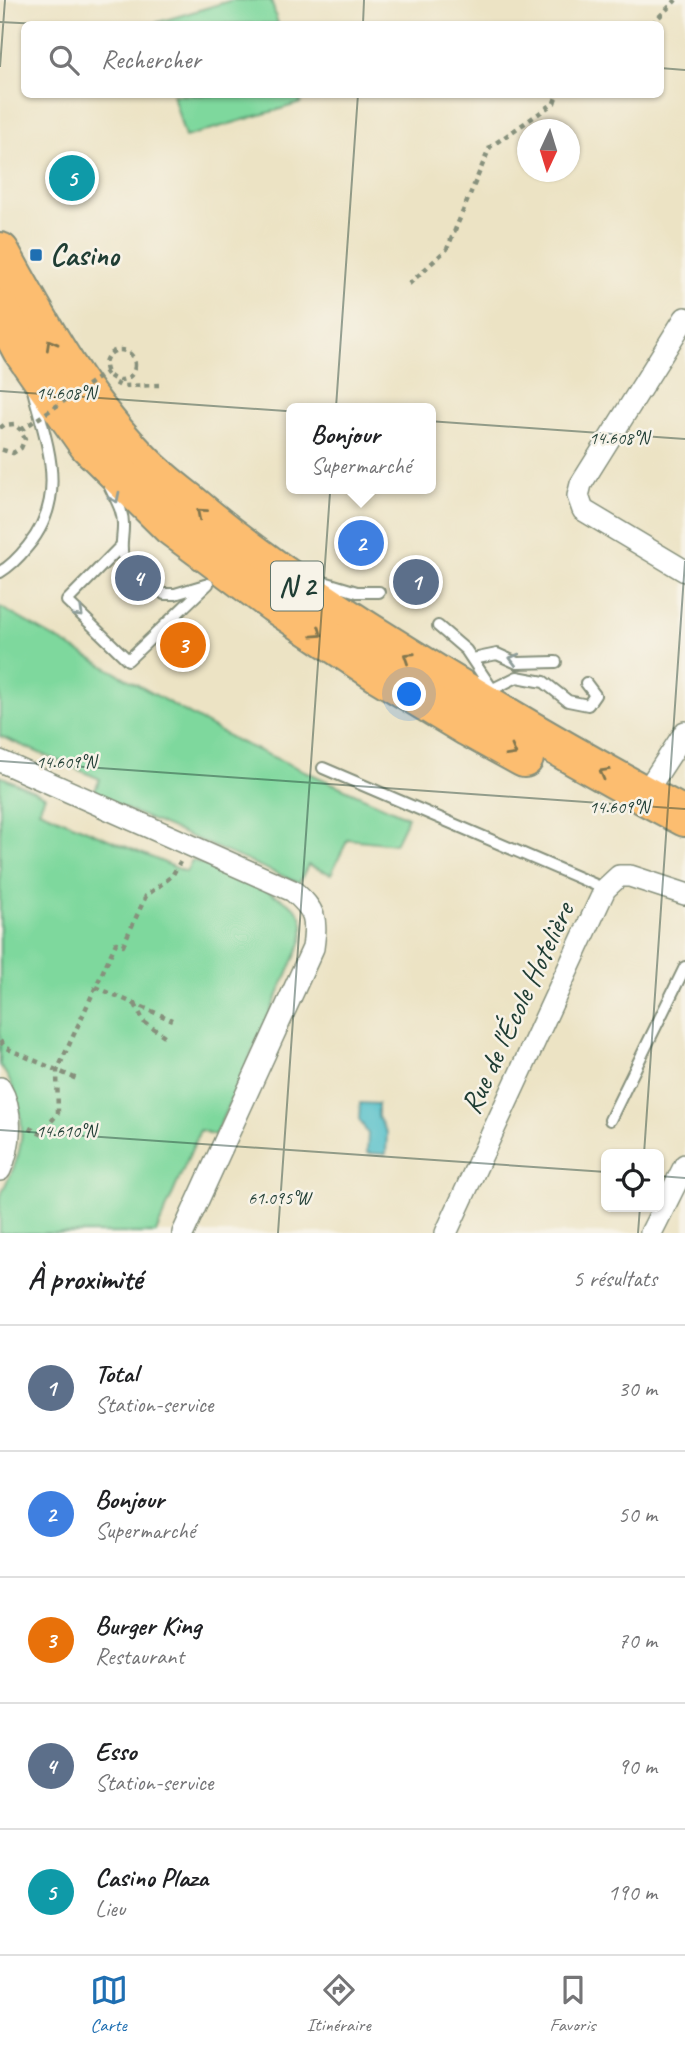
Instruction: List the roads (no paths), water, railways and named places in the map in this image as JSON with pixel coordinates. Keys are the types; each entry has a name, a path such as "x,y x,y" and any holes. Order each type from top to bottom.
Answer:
{"highway":[{"name":"N 2","path":"0,252 58,356 91,402 146,466 242,547 301,589 501,704 644,795 685,817"},
{"name":"N 2","path":"0,309 22,350 88,444 171,526 257,597 468,727 685,845"}],"street":[{"path":"685,318 581,484 578,496 583,510 685,571"},
{"path":"644,795 685,732"},
{"path":"0,761 293,891 310,906 316,923 313,948 303,974 183,1233"},
{"name":"Rue de l'École Hotelière","path":"446,1233 604,889 619,876 630,876 685,894"},
{"path":"0,1088 4,1095 9,1143 0,1170"},
{"path":"651,1233 685,1165"}],"lane":[{"path":"0,572 20,557 36,537 47,515 52,488 52,464 22,350"},
{"path":"88,444 122,513 122,552 67,601 128,660 213,584 175,594 164,594"},
{"path":"242,547 300,572"},
{"path":"312,577 335,587 357,592 379,592"},
{"path":"438,626 466,649 501,704 517,677 544,682 568,701 588,705 595,695 586,683"},
{"path":"473,659 497,654 517,663 556,662"},
{"path":"323,768 604,889"},
{"path":"610,1119 685,967"}],"water":[{"path":"360,1103 378,1104 378,1117 387,1133 386,1154 367,1153 368,1134 359,1119"}],"place":[{"name":"Casino Plaza","path":"72,178"},
{"name":"Casino","path":"36,255"},
{"name":"Bonjour","path":"361,543"},
{"name":"Esso","path":"138,578"},
{"name":"Total","path":"416,582"},
{"name":"Burger King","path":"183,645"}]}
